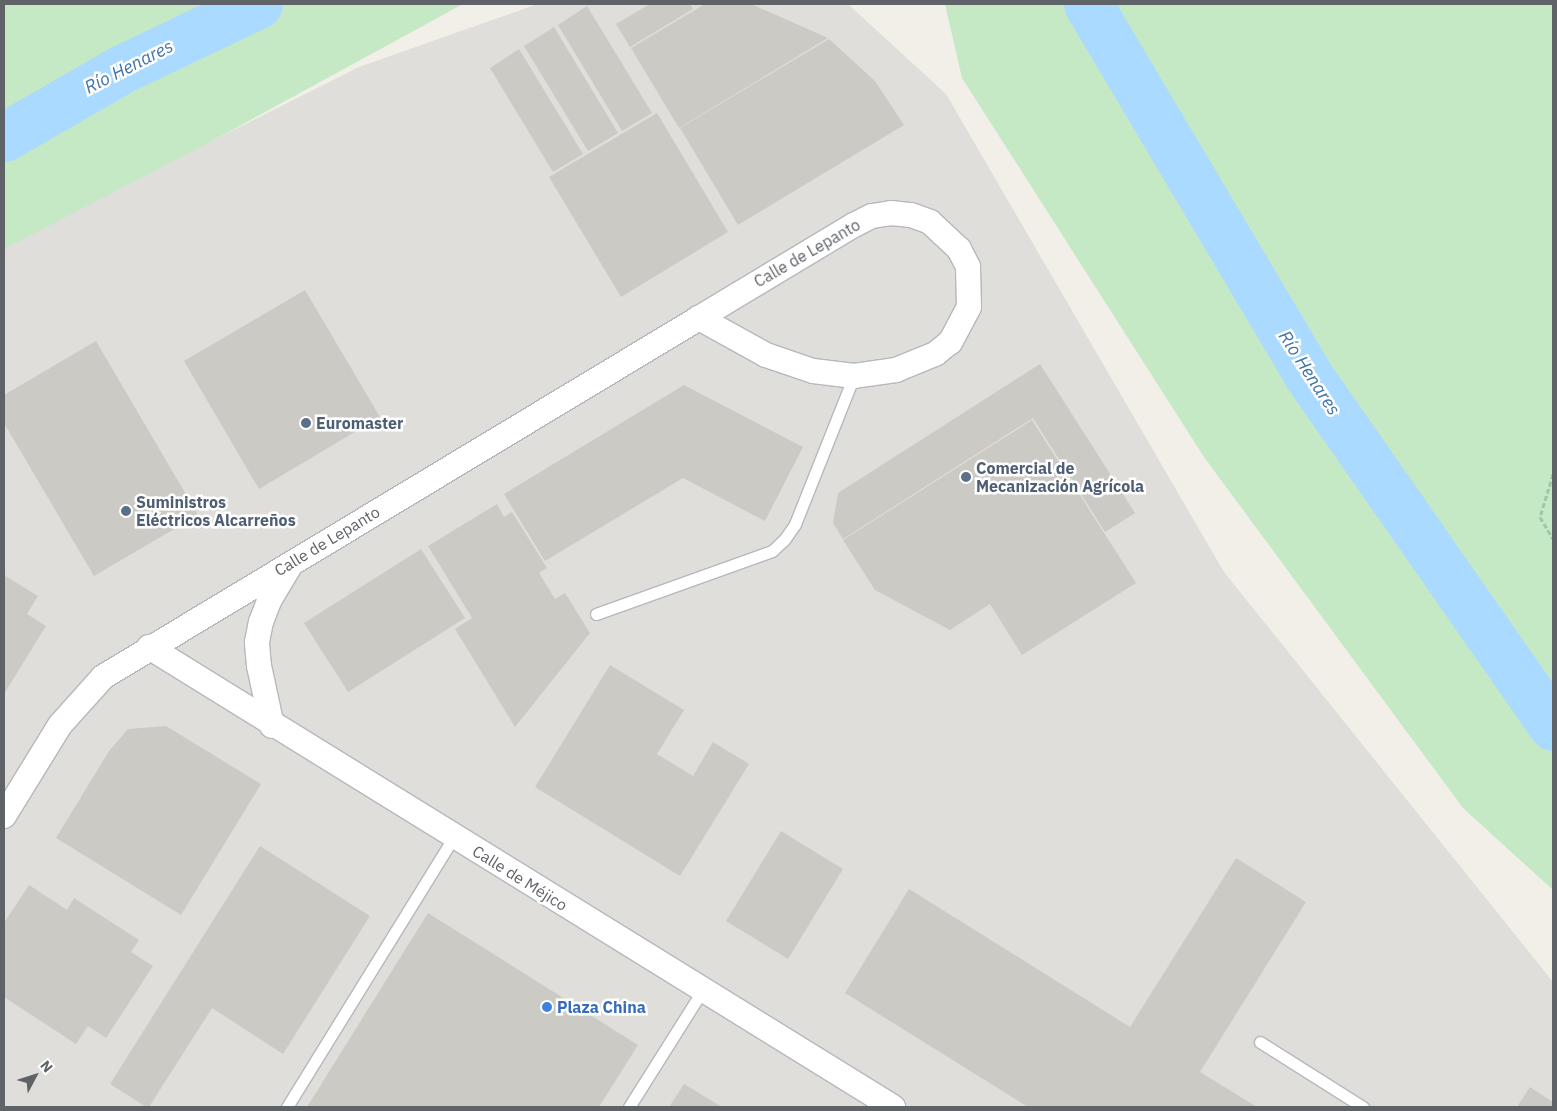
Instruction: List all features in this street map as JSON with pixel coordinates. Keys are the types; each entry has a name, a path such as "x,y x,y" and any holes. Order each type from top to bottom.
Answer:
{"street":[{"name":"Calle de Lepanto","path":"4,816 60,725 103,677 148,647 699,318 872,216 911,215 930,222 959,249 968,267 969,307 962,325 950,342 935,354 896,370 854,376 812,371 766,354 699,318"},
{"path":"272,726 259,666 257,642 261,622 270,599 294,560"},
{"name":"Calle de Méjico","path":"148,647 272,726 893,1107"}],"lane":[{"path":"596,614 772,551 795,524 854,376"},
{"path":"287,1107 454,837"},
{"path":"629,1107 702,991"},
{"path":"1260,1042 1363,1107"}],"path":[{"path":"1553,474 1540,517 1553,539"}],"shaded area":[{"path":"538,4 848,4 946,94 1224,572 1553,982 1553,1107 4,1107 4,245 359,67"}],"green space":[{"path":"4,4 463,4 212,141 4,249"},
{"path":"945,4 1553,4 1553,890 1463,808 1204,457 962,78"}],"building":[{"path":"650,4 690,4 693,9 630,47 616,24"},
{"path":"705,4 751,4 828,38 679,128 631,48"},
{"path":"587,6 652,113 622,131 558,25"},
{"path":"554,27 618,133 588,151 524,46"},
{"path":"829,39 875,81 904,125 738,225 680,128"},
{"path":"519,49 583,154 553,172 490,68"},
{"path":"657,113 728,232 621,297 549,177"},
{"path":"305,290 380,417 259,489 184,361"},
{"path":"96,341 198,515 94,576 4,423 4,395"},
{"path":"1040,364 1135,513 1105,532 1033,418 843,539 833,523 838,493"},
{"path":"684,385 803,447 765,521 683,478 545,561 504,494"},
{"path":"1032,420 1136,583 1022,655 990,604 950,630 875,590 843,540"},
{"path":"497,504 504,517 512,512 547,568 539,573 555,599 565,593 590,633 515,727 455,629 472,618 428,546"},
{"path":"421,549 465,618 348,692 304,623"},
{"path":"4,575 38,596 27,614 46,626 4,694"},
{"path":"610,665 684,710 657,754 693,776 713,742 749,764 680,876 535,787"},
{"path":"166,726 261,784 181,915 56,838 109,751 128,729"},
{"path":"781,831 843,869 788,959 726,921"},
{"path":"260,846 370,916 283,1054 212,1008 149,1107 146,1107 110,1084"},
{"path":"1236,858 1306,902 1200,1072 1257,1107 1028,1107 845,993 909,889 1130,1027"},
{"path":"29,885 67,910 74,898 139,940 131,952 153,966 106,1038 88,1026 76,1044 4,997 4,923"},
{"path":"428,913 638,1045 599,1107 307,1107"},
{"path":"684,1084 722,1107 669,1107"},
{"path":"1530,1087 1553,1102 1553,1107 1517,1107"}],"waterway":[{"name":"Río Henares","path":"4,137 120,70 258,4"},
{"name":"Río Henares","path":"1088,4 1308,375 1553,726"}],"place":[{"name":"Euromaster","path":"306,423"},
{"name":"Comercial de Mecanización Agrícola","path":"966,477"},
{"name":"Suministros Eléctricos Alcarreños","path":"126,511"},
{"name":"Plaza China","path":"547,1007"}]}
